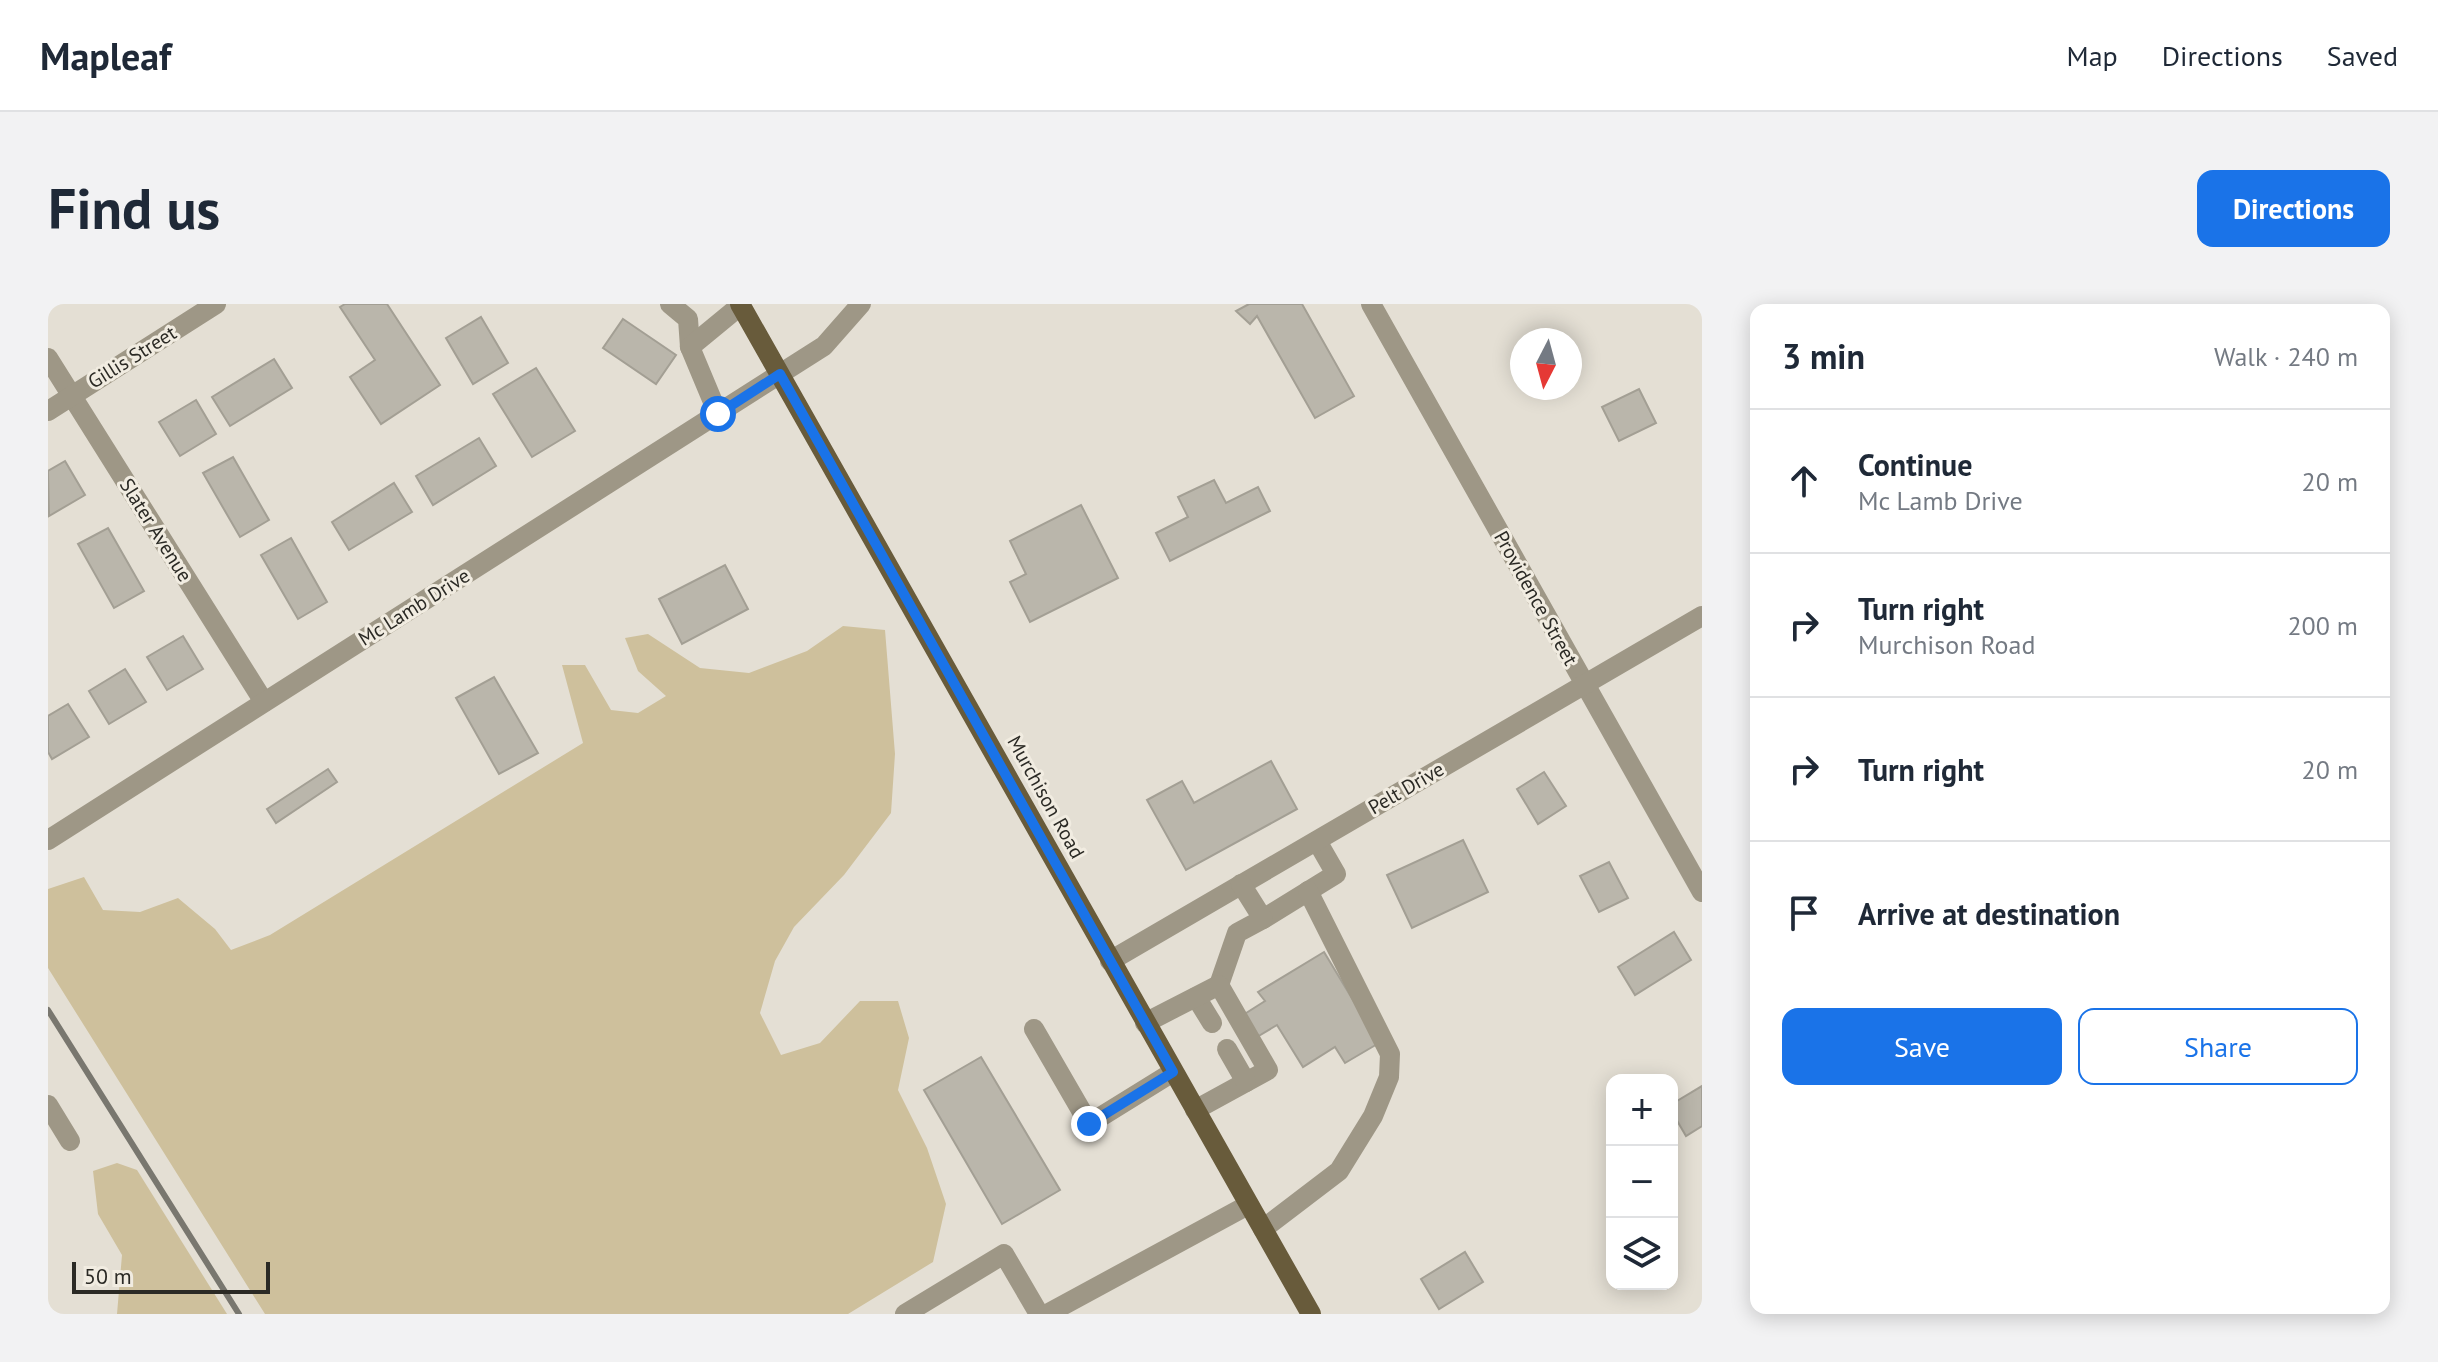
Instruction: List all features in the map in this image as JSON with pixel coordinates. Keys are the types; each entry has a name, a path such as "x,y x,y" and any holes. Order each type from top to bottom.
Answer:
{"main road":[{"name":"Murchison Road","path":"740,305 1311,1314"}],"street":[{"name":"Gillis Street","path":"48,411 216,304"},
{"path":"670,304 688,319 690,347 718,414"},
{"name":"Mc Lamb Drive","path":"48,840 824,346 861,304"},
{"name":"Providence Street","path":"1371,304 1702,892"},
{"path":"690,347 740,305"},
{"name":"Slater Avenue","path":"48,358 264,702"},
{"name":"Pelt Drive","path":"1110,961 1702,616"},
{"path":"1145,1023 1219,985 1237,933 1336,874 1317,841"},
{"path":"1241,884 1263,919"},
{"path":"1263,1229 1339,1171 1373,1116 1389,1077 1390,1054 1308,891"},
{"path":"1195,1110 1268,1070 1219,985"},
{"path":"1196,997 1212,1023"},
{"path":"1034,1029 1089,1124 1173,1072"},
{"path":"1227,1049 1246,1082"},
{"path":"48,1105 70,1141"},
{"path":"1047,1314 1248,1205"},
{"path":"905,1314 1004,1254 1039,1314"}],"shaded area":[{"path":"843,626 885,630 895,754 891,813 844,875 794,927 775,961 760,1013 781,1055 820,1043 860,1001 898,1001 909,1038 898,1090 927,1148 946,1204 933,1262 848,1314 265,1314 48,968 48,889 84,877 103,910 140,912 178,898 215,929 231,950 270,935 583,743 562,665 585,665 611,710 638,713 666,696 638,671 625,638 648,634 700,668 749,673 807,651"},
{"path":"117,1163 137,1170 227,1314 117,1314 122,1255 98,1214 93,1171"}],"building":[{"path":"345,304 387,304 440,385 381,424 350,377 375,360 340,307"},
{"path":"1249,304 1302,304 1354,396 1315,418 1257,316 1250,324 1236,311"},
{"path":"481,317 508,363 473,384 446,338"},
{"path":"623,319 676,355 656,384 603,348"},
{"path":"274,359 292,388 230,426 212,397"},
{"path":"536,368 575,431 532,457 493,394"},
{"path":"1639,389 1656,423 1619,441 1602,407"},
{"path":"196,400 216,434 180,456 159,422"},
{"path":"479,438 496,466 433,505 416,476"},
{"path":"233,457 269,520 240,537 203,473"},
{"path":"65,461 85,495 49,516 48,471"},
{"path":"1214,480 1226,503 1258,487 1270,511 1170,561 1156,533 1188,517 1178,497"},
{"path":"394,483 412,512 349,550 332,522"},
{"path":"1081,505 1118,578 1030,622 1010,582 1026,574 1010,541"},
{"path":"108,528 144,591 114,608 78,544"},
{"path":"291,538 327,602 298,619 261,555"},
{"path":"725,565 748,609 682,644 659,599"},
{"path":"183,636 203,669 167,690 147,657"},
{"path":"125,669 146,702 109,724 89,691"},
{"path":"494,677 538,753 499,774 456,698"},
{"path":"68,704 89,737 52,759 48,752 48,716"},
{"path":"1271,761 1297,809 1186,870 1147,800 1182,781 1194,803"},
{"path":"328,769 337,782 276,823 267,809"},
{"path":"1544,772 1566,806 1538,824 1517,789"},
{"path":"1463,840 1488,892 1412,928 1387,875"},
{"path":"1609,862 1628,898 1599,912 1580,876"},
{"path":"1674,932 1691,960 1635,995 1618,967"},
{"path":"1324,952 1379,1043 1345,1063 1335,1047 1303,1067 1277,1025 1257,1037 1243,1015 1265,1001 1258,992"},
{"path":"981,1057 1060,1190 1002,1224 924,1090"},
{"path":"1702,1086 1702,1126 1686,1136 1678,1122 1678,1100"},
{"path":"1465,1252 1483,1282 1439,1309 1421,1279"}],"railway":[{"path":"48,1010 239,1314"}],"route":[{"path":"718,414 780,374 1173,1072 1089,1124"}]}
